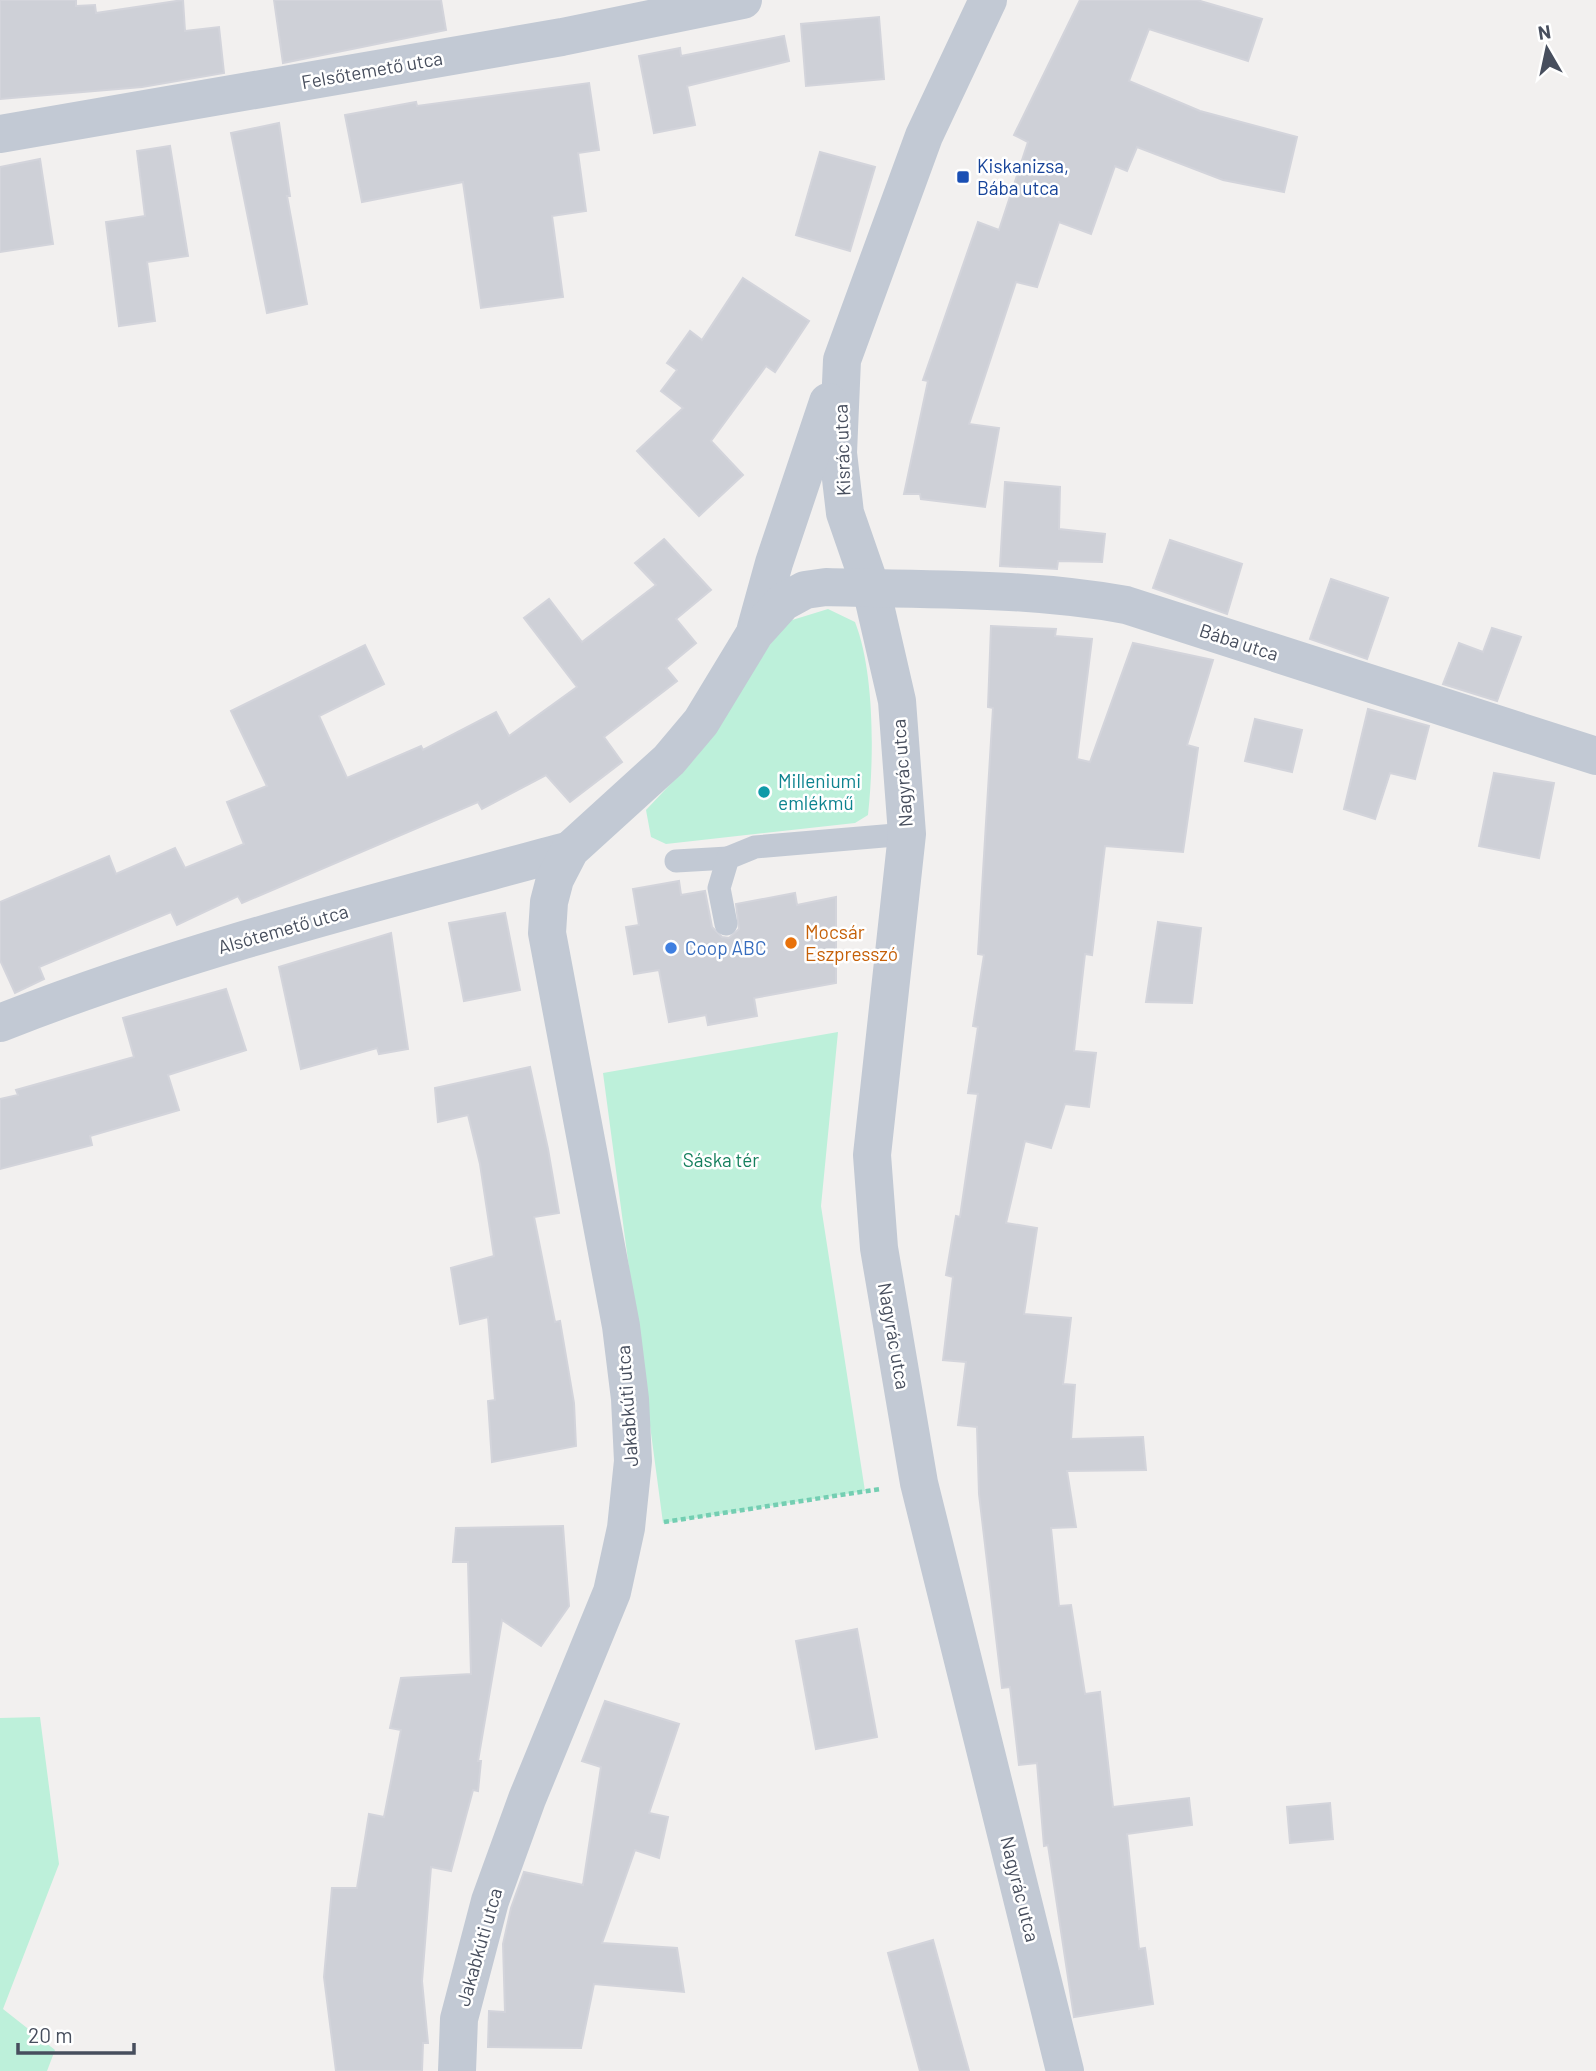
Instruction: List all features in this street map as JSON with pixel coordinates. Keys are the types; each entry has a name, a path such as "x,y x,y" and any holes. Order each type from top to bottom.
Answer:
{"street":[{"name":"Felsőtemető utca","path":"0,134 562,37 743,0"},
{"name":"Kisrác utca","path":"871,588 845,513 839,484 842,360 924,136 988,0"},
{"path":"755,634 774,562 842,360"},
{"path":"570,850 669,760 701,722 755,634 783,602 805,590 826,587 871,588"},
{"name":"Bába utca","path":"871,588 1025,592 1126,605 1596,756"},
{"name":"Nagyrác utca","path":"871,588 898,712 907,834 872,1154 878,1248 919,1483 1065,2071"},
{"name":"Alsótemető utca","path":"0,1023 84,991 223,945 570,850"},
{"name":"Jakabkúti utca","path":"457,2071 459,2020 468,1974 490,1901 527,1799 612,1592 626,1528 632,1461 630,1399 621,1326 547,933 549,902 555,878 570,850"}],"lane":[{"path":"676,861 728,858 755,848 907,834"},
{"path":"726,924 719,888 728,858"}],"path":[{"path":"626,1528 919,1483"}],"green space":[{"path":"828,609 855,622 862,643 869,691 872,743 868,815 855,823 666,844 651,837 646,810 697,756 768,647 789,621"},
{"name":"Sáska tér","path":"838,1032 821,1206 865,1491 663,1523 603,1073"},
{"path":"40,1717 59,1864 3,2009 55,2050 47,2071 0,2071 0,1718"}],"building":[{"path":"0,0 76,0 76,6 95,5 96,13 183,0 185,31 219,27 224,73 142,87 0,99"},
{"path":"274,0 441,0 446,30 283,63"},
{"path":"1080,0 1197,0 1262,19 1248,61 1149,29 1129,81 1200,111 1297,137 1284,192 1223,180 1137,147 1127,171 1115,166 1091,234 1059,222 1037,287 1016,282 969,424 999,428 985,507 921,499 920,494 904,494 928,381 923,380 978,222 999,230 1028,142 1014,135"},
{"path":"879,17 884,79 806,86 801,24"},
{"path":"784,36 789,61 687,86 695,125 654,133 639,56 680,48 681,56"},
{"path":"589,83 599,150 578,153 586,211 552,216 563,297 481,308 463,182 362,202 345,115 416,102 417,106"},
{"path":"279,123 290,196 287,196 307,304 267,313 231,133"},
{"path":"170,146 188,256 147,262 155,321 119,326 106,222 145,216 137,151"},
{"path":"820,152 875,167 850,251 796,235"},
{"path":"40,159 53,244 0,252 0,167"},
{"path":"743,278 809,321 775,372 766,366 711,441 743,475 699,516 637,451 683,408 661,391 677,370 667,363 690,331 702,340"},
{"path":"1005,482 1060,487 1059,529 1105,534 1102,562 1058,561 1057,569 1000,566"},
{"path":"664,539 711,590 676,619 696,643 666,668 677,681 604,737 622,762 570,802 546,775 482,809 478,802 242,903 238,896 177,925 171,912 39,967 44,979 15,993 0,960 0,902 109,856 116,874 175,848 185,868 244,844 227,802 267,786 231,711 365,645 384,684 319,716 347,778 421,746 423,750 496,712 509,736 577,687 524,618 549,599 582,642 656,585 635,563"},
{"path":"1170,540 1242,564 1227,614 1153,588"},
{"path":"1331,579 1388,598 1367,659 1310,639"},
{"path":"991,626 1056,629 1055,636 1092,639 1077,759 1090,762 1133,643 1213,660 1187,745 1198,748 1183,852 1105,846 1092,955 1085,954 1074,1051 1096,1053 1089,1107 1065,1104 1051,1148 1025,1141 1006,1223 1037,1228 1024,1314 1071,1318 1063,1384 1075,1385 1071,1439 1143,1437 1146,1470 1067,1471 1076,1527 1051,1528 1059,1606 1071,1605 1085,1694 1100,1692 1113,1807 1189,1798 1192,1825 1127,1834 1139,1949 1145,1948 1153,2004 1074,2017 1048,1845 1044,1846 1037,1763 1019,1765 1010,1687 1002,1688 979,1494 977,1427 958,1425 966,1362 943,1360 953,1277 946,1275 956,1216 960,1217 978,1094 968,1093 978,1027 973,1026 984,955 978,954 993,708 988,707"},
{"path":"1492,628 1521,637 1497,701 1443,684 1459,643 1483,652"},
{"path":"1368,709 1429,726 1415,779 1390,773 1375,819 1344,809"},
{"path":"1255,719 1302,730 1292,772 1245,761"},
{"path":"1494,773 1554,783 1539,858 1479,846"},
{"path":"679,881 681,895 705,891 712,927 722,937 729,938 739,929 736,904 795,893 797,905 836,897 836,983 754,998 757,1016 708,1025 706,1015 669,1022 659,970 634,974 626,927 639,925 633,889"},
{"path":"505,913 520,990 464,1001 449,923"},
{"path":"1158,922 1201,928 1192,1003 1146,1002"},
{"path":"391,933 408,1049 379,1054 377,1048 301,1069 279,967"},
{"path":"226,989 246,1050 168,1075 179,1110 90,1136 92,1145 0,1169 0,1099 18,1095 16,1090 134,1057 123,1018"},
{"path":"530,1067 559,1213 534,1217 555,1322 560,1321 574,1403 576,1446 492,1462 488,1401 495,1400 488,1317 460,1324 451,1268 494,1256 480,1164 468,1115 438,1122 435,1088"},
{"path":"563,1526 569,1606 541,1646 502,1620 478,1761 481,1761 478,1791 473,1790 451,1871 431,1867 422,1981 428,2043 423,2043 422,2071 336,2071 324,1977 332,1888 357,1888 369,1814 384,1817 401,1730 390,1728 401,1678 471,1674 468,1562 453,1562 456,1528"},
{"path":"857,1629 877,1737 816,1749 796,1641"},
{"path":"605,1701 679,1724 649,1813 668,1817 659,1858 635,1850 602,1943 677,1948 684,1992 594,1984 581,2048 488,2047 489,2011 505,2012 503,1944 511,1908 524,1872 583,1885 601,1767 582,1761"},
{"path":"1330,1803 1333,1839 1290,1843 1287,1807"},
{"path":"933,1940 969,2071 920,2071 888,1953"}],"place":[{"name":"Kiskanizsa, Bába utca","path":"963,177"},
{"name":"Milleniumi emlékmű","path":"764,792"},
{"name":"Mocsár Eszpresszó","path":"791,943"},
{"name":"Coop ABC","path":"671,948"}]}
